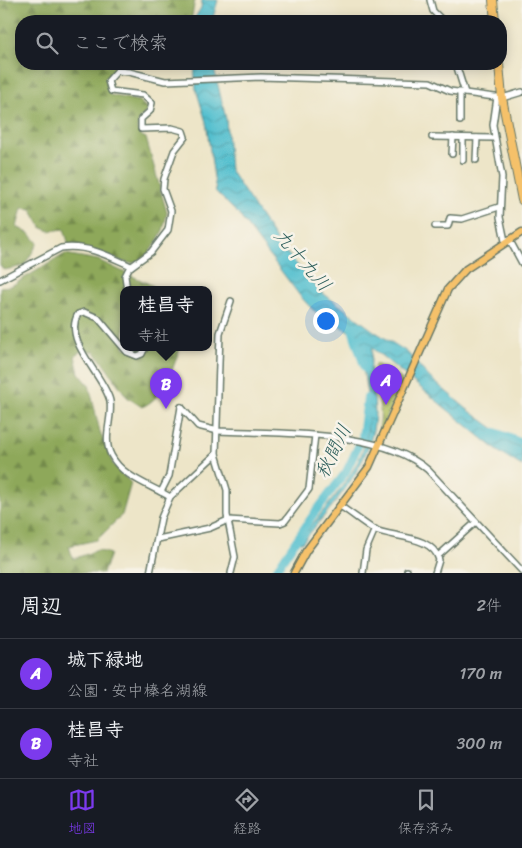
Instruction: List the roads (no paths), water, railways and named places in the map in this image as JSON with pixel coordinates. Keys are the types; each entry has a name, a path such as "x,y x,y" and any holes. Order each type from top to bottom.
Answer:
{"highway":[{"path":"493,0 494,15"},
{"path":"499,70 499,97 522,200"}],"main road":[{"path":"294,573 306,552 364,476 376,445 407,382 444,296 452,283 466,270 507,240 522,232"}],"street":[{"path":"430,0 433,11 437,15"},
{"path":"457,70 462,93 460,121"},
{"path":"126,286 125,276 131,266 151,252 168,230 171,211 163,189 164,179 174,151 185,137 183,132 177,129 141,129 141,119 153,107 150,100 137,94 111,91 108,81 117,71 165,81 260,78 426,82 462,93 499,97 522,92"},
{"path":"499,97 494,138 502,177 499,207 501,232 522,263"},
{"path":"432,137 494,138"},
{"path":"452,154 453,137"},
{"path":"463,138 463,160"},
{"path":"476,160 477,138"},
{"path":"435,226 448,226 450,218 462,219 499,207"},
{"path":"0,280 61,248 69,246 98,251 131,266"},
{"path":"231,301 220,333 216,454 227,490 228,520 235,557 231,573"},
{"path":"120,344 98,318 84,312 78,314 75,318 76,332 86,362 110,399 111,407 108,427 110,454 120,468 170,498"},
{"path":"126,351 132,355 142,354 144,351"},
{"path":"161,492 168,476 180,407 198,426 218,431 315,435 376,445 401,452 419,463 522,571"},
{"path":"158,539 210,528 228,520 280,523 285,521 309,489 315,435"},
{"path":"150,573 161,518 170,498 216,454"},
{"path":"340,506 375,529 423,543 438,556 439,560 435,573"},
{"path":"438,556 476,522"},
{"path":"363,573 366,550 375,529"}],"water":[{"path":"202,0 218,0 214,15 197,15 201,8"},
{"path":"194,70 214,70 226,119 230,170 279,244 320,291 374,331 407,352 429,377 467,409 522,449 522,466 499,452 372,348 371,371 375,412 373,431 367,449 359,466 338,499 302,543 299,541 343,485 363,450 368,423 368,408 365,378 357,336 313,310 300,296 239,215 216,192 206,122 196,89"}],"waterway":[{"name":"秋間川","path":"352,329 365,369"},
{"name":"秋間川","path":"274,573 313,515 346,472 362,438 367,398"},
{"name":"九十九川","path":"495,432 522,443"}],"place":[{"name":"城下緑地","path":"386,405"},
{"name":"桂昌寺","path":"166,409"}]}
